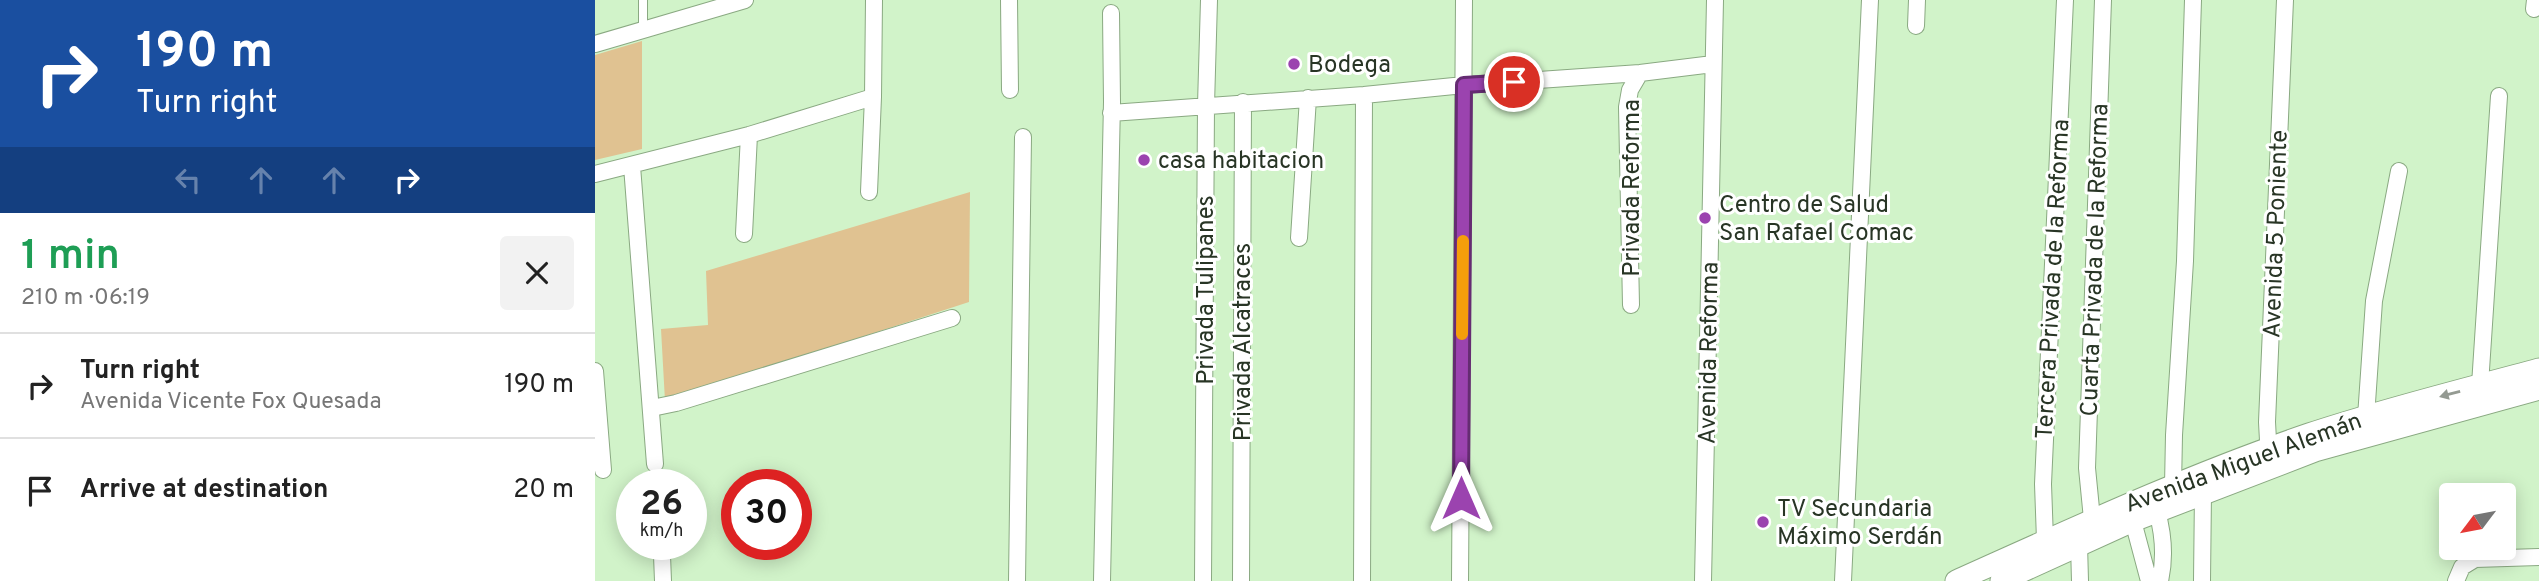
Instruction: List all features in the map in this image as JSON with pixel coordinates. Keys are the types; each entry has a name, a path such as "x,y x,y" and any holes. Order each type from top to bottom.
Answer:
{"main road":[{"name":"Avenida Miguel Alemán","path":"2049,549 2079,544 2203,492 2269,458 2366,417 2539,369"},
{"name":"Avenida Miguel Alemán","path":"1956,581 1998,576 2049,549 2092,519 2173,486 2269,458 2315,451 2539,389"}],"street":[{"path":"595,44 745,0"},
{"path":"869,192 874,0"},
{"path":"1009,0 1010,90"},
{"name":"Privada Tulipanes","path":"1203,581 1209,0"},
{"path":"1460,581 1464,0"},
{"name":"Avenida Reforma","path":"1703,581 1715,0"},
{"path":"1843,581 1870,0"},
{"path":"1916,26 1917,0"},
{"name":"Tercera Privada de la Reforma","path":"2049,549 2043,484 2065,0"},
{"name":"Cuarta Privada de la Reforma","path":"2092,519 2087,468 2102,0"},
{"path":"2173,486 2185,261 2193,0"},
{"name":"Avenida 5 Poniente","path":"2269,458 2285,0"},
{"path":"1102,581 1111,13"},
{"path":"1111,113 1640,73 1713,64"},
{"name":"Privada Reforma","path":"1631,305 1627,107 1630,90 1640,73"},
{"path":"1363,581 1364,95"},
{"path":"2480,385 2499,96"},
{"path":"595,174 749,135 873,97"},
{"path":"1299,238 1308,98"},
{"name":"Privada Alcatraces","path":"1241,581 1243,102"},
{"path":"744,234 749,135"},
{"path":"1017,581 1023,137"},
{"path":"632,166 655,464"},
{"path":"2366,417 2374,301 2399,171"},
{"path":"652,408 676,403 952,318"},
{"path":"595,371 597,424 603,470"},
{"path":"2202,581 2203,492"},
{"path":"2157,511 2161,523 2161,581"},
{"path":"2133,520 2149,581"},
{"path":"2079,544 2080,581"},
{"path":"2456,581 2462,567 2475,559 2539,557"},
{"path":"662,560 663,581"}],"lane":[{"path":"643,0 643,30"}],"shaded area":[{"path":"642,41 642,149 595,160 595,55"},
{"path":"970,192 969,302 665,401 661,329 708,325 706,271"}],"slow traffic":[{"path":"1462,334 1463,241"}],"place":[{"name":"Bodega","path":"1294,64"},
{"name":"casa habitacion","path":"1144,160"},
{"name":"Centro de Salud San Rafael Comac","path":"1705,218"},
{"name":"TV Secundaria Máximo Serdán","path":"1763,522"}],"route":[{"path":"1461,498 1464,85 1514,82"}]}
